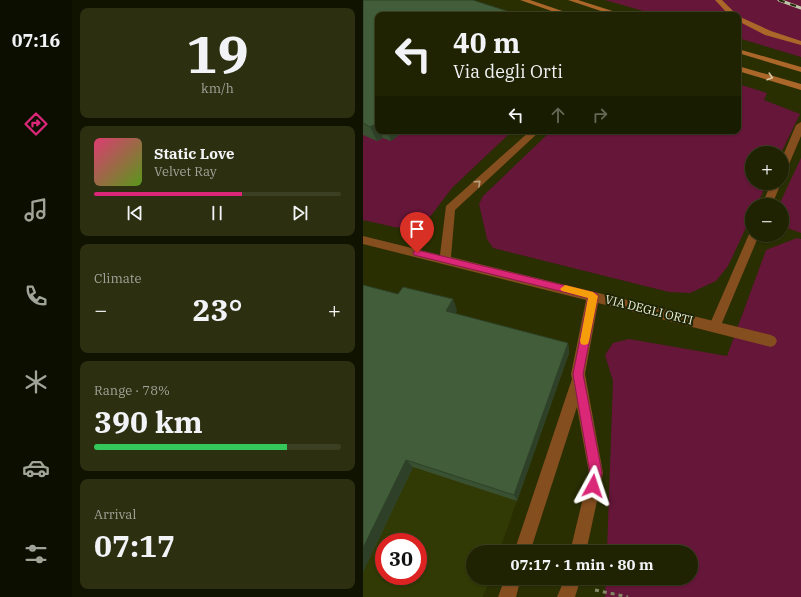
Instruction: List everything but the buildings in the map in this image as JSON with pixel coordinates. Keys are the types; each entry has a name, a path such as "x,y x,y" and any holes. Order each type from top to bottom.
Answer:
{"main road":[{"path":"523,0 561,12"},
{"path":"571,0 611,12"},
{"path":"717,0 730,12"},
{"path":"741,20 768,33 801,44"},
{"path":"741,51 801,70"},
{"path":"741,69 801,87"}],"street":[{"path":"789,153 801,125"},
{"path":"445,260 450,209 532,134"},
{"name":"VIA DEGLI ORTI","path":"363,240 771,341"},
{"path":"715,326 751,242"},
{"path":"581,545 596,473 578,374 593,296"},
{"path":"524,545 579,379"},
{"path":"507,597 511,585"}],"path":[{"path":"570,587 628,597"}],"shaded area":[{"path":"363,0 375,12 375,134 509,134 452,188 420,230 394,227 363,220"},
{"path":"605,0 801,0 801,57 741,39 741,12 647,12"},
{"path":"741,85 767,93 764,100 800,114 784,146 745,146 745,190 764,190 760,198 745,198 745,230 728,266 716,281 690,293 669,292 493,248 487,239 479,204 483,196 548,134 741,134"},
{"path":"801,158 801,233 789,229 789,198 782,198 786,190 789,190 789,184"},
{"path":"797,238 801,239 801,597 605,597 606,585 698,585 698,545 607,545 613,381 605,355 613,343 629,339 727,356 766,250"},
{"path":"363,285 451,322 569,353 501,545 466,545 466,585 487,585 483,597 363,597"}],"railway":[{"path":"779,0 801,8"}],"slow traffic":[{"path":"565,289 593,296 584,341"}],"route":[{"path":"417,253 593,296 578,374 596,473 593,486"}]}
